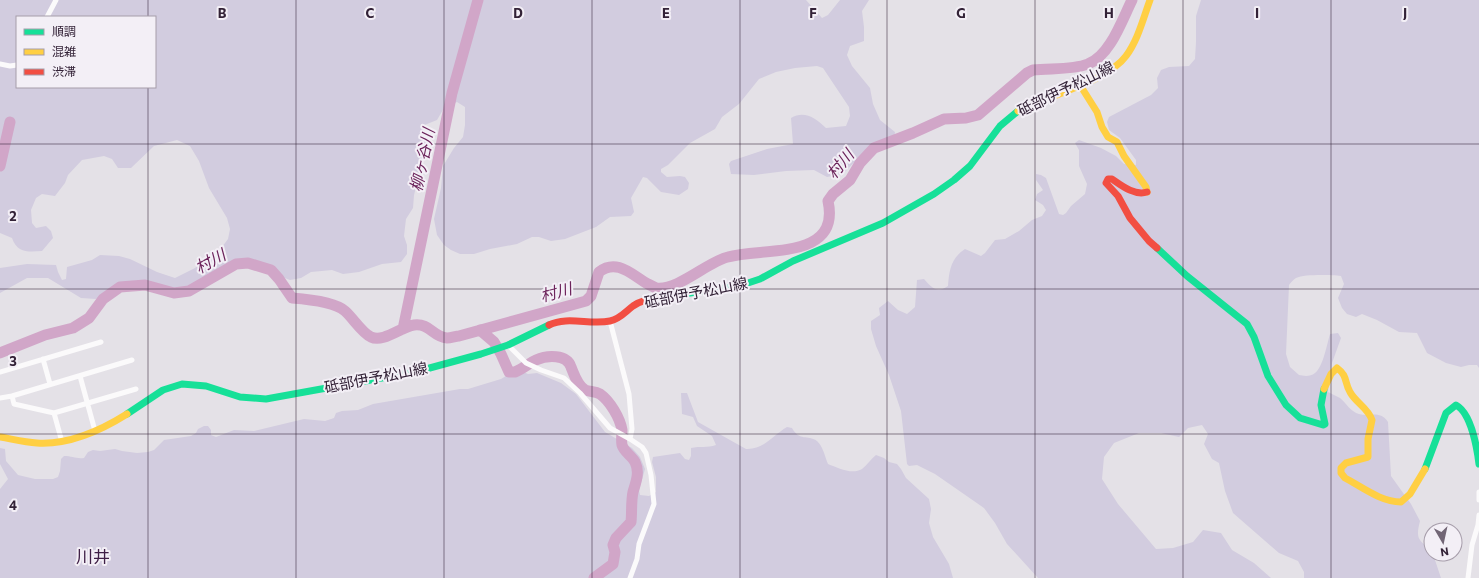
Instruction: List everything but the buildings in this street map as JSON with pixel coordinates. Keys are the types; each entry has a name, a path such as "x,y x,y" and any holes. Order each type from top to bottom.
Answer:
{"main road":[{"name":"砥部伊予松山線","path":"0,437 41,443 62,442 95,431 114,422 164,390 173,386 191,384 202,385 235,396 266,399 414,372 508,346 552,323 571,320 585,322 610,321 622,316 632,307 644,300 739,286 760,279 793,261 883,223 934,194 954,180 970,166 1000,126 1014,114 1030,105 1080,85 1113,68 1126,56 1135,42 1150,0"},
{"path":"1080,85 1097,112 1102,127 1108,137 1117,142 1124,156 1146,187 1147,193 1140,194 1133,192 1112,179 1108,179 1106,183 1118,196 1130,218 1149,241 1187,276 1247,324 1254,337 1268,376 1281,398 1293,413 1310,422 1323,425 1326,424 1326,418 1321,406 1321,398 1330,374 1337,368 1344,373 1347,386 1352,395 1367,410 1372,420 1368,439 1368,457 1364,460 1346,463 1341,468 1341,473 1345,478 1382,498 1395,502 1404,500 1410,494 1424,473 1446,412 1456,405 1463,410 1470,427 1479,464"}],"street":[{"path":"48,16 56,0"},
{"path":"0,64 10,66 16,65"},
{"path":"610,321 629,394 632,428 630,439"},
{"path":"0,372 101,342"},
{"path":"508,346 526,363 564,378 580,393 610,428 642,447 646,453 651,475 654,504 630,578"},
{"path":"43,360 50,384"},
{"path":"0,398 12,396 132,360"},
{"path":"80,376 95,431"},
{"path":"12,396 14,404 54,413 136,389"},
{"path":"54,413 62,442"},
{"path":"1479,492 1479,500"},
{"path":"1468,578 1472,545 1478,525 1479,515"}],"shaded area":[{"path":"0,0 806,0 822,18 828,15 840,0 869,0 862,11 864,41 850,46 847,55 852,66 870,88 873,104 880,120 895,132 893,146 865,151 843,174 827,177 814,170 786,171 754,175 731,174 729,164 731,161 767,149 793,144 791,118 805,115 814,118 826,128 846,126 850,116 849,107 823,68 817,66 795,68 776,72 759,79 739,104 722,117 715,129 690,143 668,165 661,169 661,172 667,177 685,177 689,183 688,189 679,195 661,192 647,178 643,177 631,198 634,212 631,216 610,217 596,227 565,239 551,241 539,237 532,237 517,244 490,249 474,254 460,254 444,245 437,235 434,219 441,188 443,166 463,137 465,107 457,102 444,108 437,120 422,126 427,145 414,195 413,208 406,219 404,236 407,245 407,254 401,262 382,264 359,272 343,274 332,270 311,272 301,278 290,280 282,277 272,266 249,259 235,260 187,288 172,289 147,283 114,287 96,299 81,298 48,278 27,278 0,293 0,268 27,264 56,265 62,280 66,279 67,267 92,260 100,255 119,256 130,259 157,272 175,278 195,268 222,247 228,239 230,229 227,218 209,188 199,161 190,146 177,140 154,146 131,168 118,168 112,159 104,156 82,160 68,175 65,183 55,196 42,194 36,198 31,210 32,223 36,228 46,226 51,231 53,238 42,251 32,252 20,249 14,243 12,238 0,233"},
{"path":"1201,0 1479,0 1479,368 1477,365 1461,367 1446,363 1427,353 1417,333 1399,332 1362,314 1356,317 1347,314 1342,308 1338,298 1344,284 1341,276 1305,276 1296,278 1289,285 1286,354 1290,367 1299,375 1309,376 1315,373 1322,361 1330,334 1338,333 1341,338 1332,363 1328,392 1340,398 1356,413 1382,416 1388,422 1391,476 1411,504 1420,521 1418,535 1423,543 1423,562 1436,562 1441,578 1304,578 1304,572 1298,561 1279,553 1233,513 1225,491 1219,463 1212,459 1204,444 1208,434 1202,425 1188,428 1179,437 1161,433 1139,433 1114,443 1104,457 1102,479 1118,504 1156,549 1173,548 1193,542 1203,530 1221,533 1232,550 1254,563 1271,578 1038,578 1007,544 984,508 935,474 917,465 909,466 907,464 901,411 871,329 871,321 880,315 879,308 888,301 898,310 907,314 915,307 917,280 924,279 929,285 937,289 948,286 952,265 957,256 965,249 981,256 995,240 1005,239 1019,231 1032,220 1042,216 1046,210 1043,205 1035,200 1037,194 1043,190 1036,180 1036,174 1046,178 1059,214 1063,215 1066,213 1071,206 1085,194 1087,184 1079,166 1079,150 1075,143 1079,140 1101,148 1116,156 1124,164 1136,165 1136,160 1120,138 1109,130 1107,122 1109,117 1151,95 1158,88 1157,78 1161,70 1169,67 1189,66 1195,59 1196,16"},
{"path":"517,369 528,374 537,373 561,383 576,394 605,432 632,448 640,457 645,469 639,490 640,495 649,496 656,492 656,477 652,462 653,457 680,453 685,459 689,460 691,456 691,448 716,445 712,436 697,426 693,417 682,414 681,393 687,393 698,422 746,449 752,449 763,445 787,427 792,428 798,435 817,441 828,464 841,469 858,471 876,455 889,462 897,464 906,478 929,499 931,509 929,523 933,537 949,564 953,578 0,578 0,489 8,479 0,464 0,448 5,449 6,461 18,475 35,479 53,479 58,477 61,459 64,456 84,458 88,452 93,450 100,451 115,449 137,453 148,452 154,450 164,440 191,436 196,433 198,429 204,426 208,426 211,430 211,435 216,437 234,430 254,431 304,419 325,421 334,418 336,413 358,410 373,404 460,389 468,389 501,379"}],"waterway":[{"name":"柳ヶ谷川","path":"403,329 452,93 478,0"},
{"name":"村川","path":"0,353 45,335 73,328 89,318 103,299 120,287 145,285 174,293 189,291 236,264 248,263 271,270 292,298 334,305 345,311 364,332 371,337 381,338 409,326 419,325 447,338 586,301 591,296 599,272 606,268 618,267 624,269 656,288 665,288 683,281 711,264 728,257 796,248 811,242 823,234 829,220 828,201 833,194 850,180 860,163 874,148 944,119 966,118 978,115 1027,73 1033,70 1082,66 1096,60 1109,46 1132,0"},
{"path":"0,166 10,122"},
{"path":"480,330 494,342 509,372 518,371 540,358 561,358 569,363 582,388 596,392 604,397 617,415 622,430 622,445 624,450 634,460 637,470 637,477 632,496 631,522 616,538 613,545 615,552 613,564 594,578"}],"traffic: fast":[{"path":"662,297 739,286 760,279 793,261 883,223 934,194 954,180 970,166 1000,126 1018,111"},
{"path":"1157,248 1187,276 1247,324 1254,337 1268,376 1286,405 1300,418 1323,425 1325,424 1321,405 1324,389"},
{"path":"127,414 163,390 182,384 206,386 240,397 266,399 415,372 508,345 549,325"},
{"path":"1425,469 1446,413 1456,405 1466,415 1475,440 1479,464"}],"traffic: slow":[{"path":"1018,111 1092,80 1106,73 1117,65 1126,56 1134,43 1150,0"},
{"path":"1080,85 1097,112 1102,127 1108,137 1117,142 1124,156 1146,187 1147,192"},
{"path":"1324,389 1331,374 1337,368 1343,374 1348,388 1353,396 1368,412 1372,420 1368,439 1368,457 1346,463 1341,468 1341,473 1345,478 1379,497 1386,500 1401,502 1410,494 1425,469"},
{"path":"0,437 37,443 61,442 84,436 127,414"}],"traffic: jam":[{"path":"1147,192 1138,193 1124,187 1112,179 1108,179 1106,183 1118,196 1130,218 1149,241 1157,248"},
{"path":"549,325 563,321 610,321 620,317 640,302 662,297"}],"district":[{"name":"川井","path":"93,557"}]}
